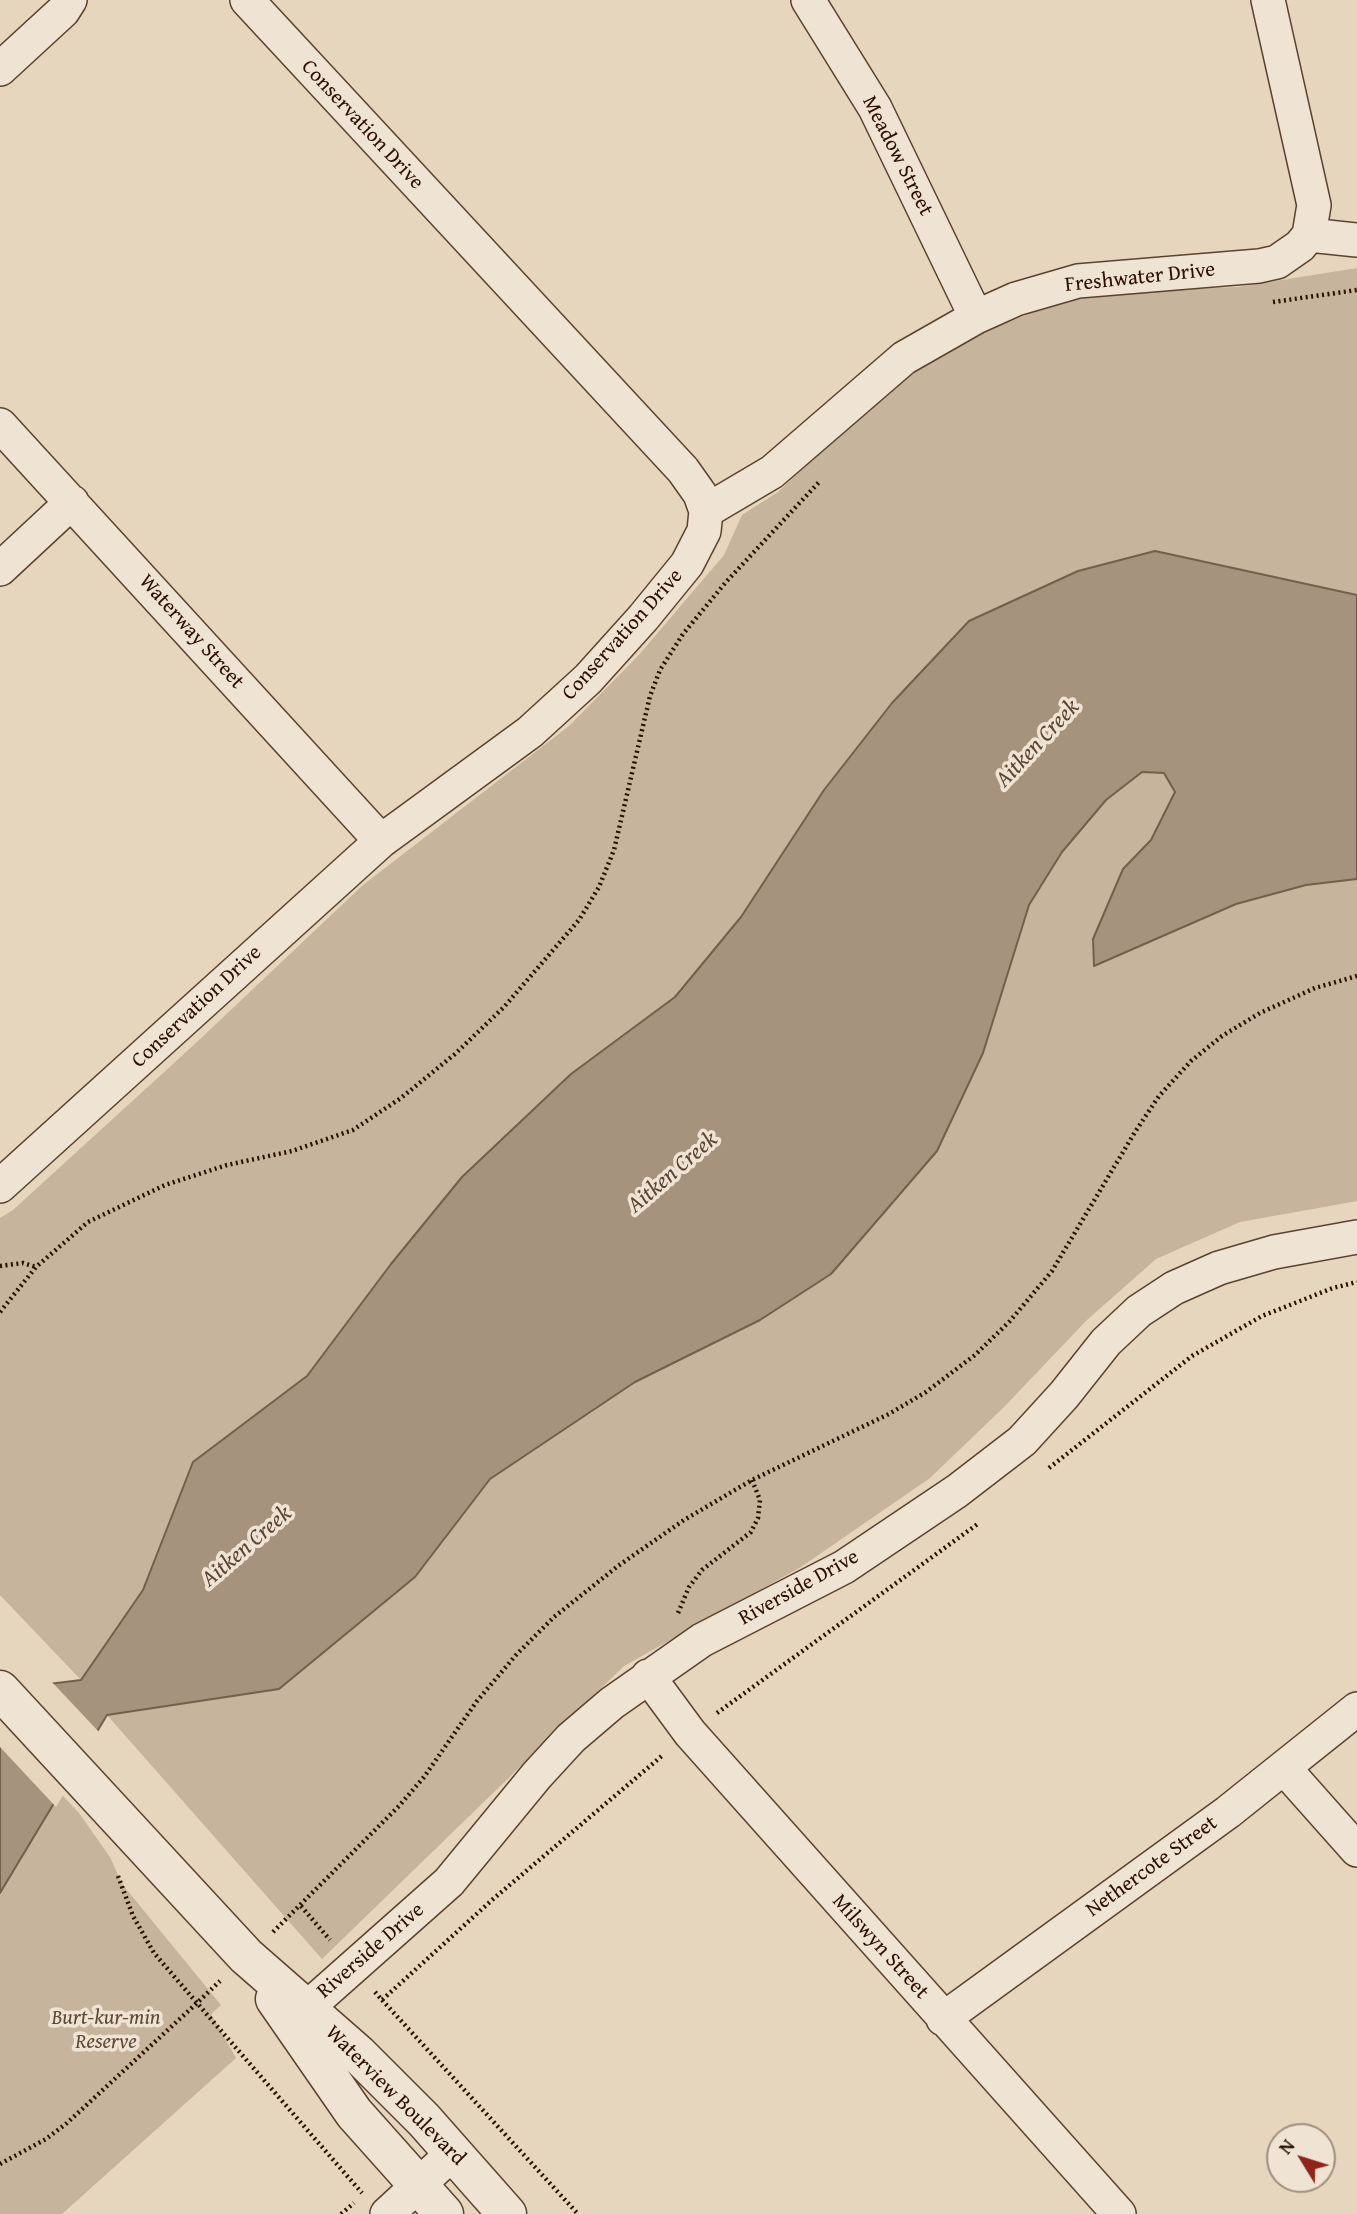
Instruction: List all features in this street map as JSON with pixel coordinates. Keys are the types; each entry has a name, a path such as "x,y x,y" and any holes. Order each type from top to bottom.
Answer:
{"street":[{"name":"Meadow Street","path":"808,0 875,108 976,317"},
{"path":"1268,0 1314,205 1309,235 1357,240"},
{"name":"Conservation Drive","path":"0,1186 381,841 530,732 588,679 643,618 693,556 704,531 706,512 700,494 684,470 245,2"},
{"path":"0,69 72,4"},
{"name":"Freshwater Drive","path":"706,512 772,472 882,373 933,340 976,317 1047,289 1078,281 1214,271 1277,262 1309,235"},
{"name":"Waterway Street","path":"0,425 381,841"},
{"path":"0,569 72,502"},
{"name":"Riverside Drive","path":"298,2016 449,1882 537,1775 572,1738 648,1676 679,1655 844,1566 957,1491 1022,1441 1065,1395 1106,1342 1139,1311 1174,1288 1219,1268 1274,1252 1357,1237"},
{"name":"Milswyn Street","path":"648,1676 690,1733 1119,2214"},
{"name":"Waterview Boulevard","path":"0,1690 246,1956 298,2016 354,2113 444,2214"},
{"name":"Nethercote Street","path":"943,2019 1285,1769 1357,1709"},
{"path":"1285,1769 1357,1850"},
{"name":"Waterview Boulevard","path":"298,2016 358,2054 507,2214"},
{"path":"375,2204 417,2184 453,2153"}],"path":[{"path":"1272,302 1357,290"},
{"path":"0,1312 36,1267 88,1222 136,1196 205,1172 292,1151 353,1130 401,1098 455,1054 504,1007 579,920 599,887 614,850 650,696 660,670 683,634 726,582 822,480"},
{"path":"0,2164 46,2139 67,2123 301,1906 424,1777 477,1701 516,1655 554,1617 618,1566 684,1520 752,1480 889,1414 926,1392 975,1355 1010,1321 1052,1271 1135,1132 1160,1096 1191,1062 1222,1036 1260,1013 1315,988 1357,976"},
{"path":"0,1266 23,1263 36,1267"},
{"path":"1045,1471 1192,1356 1262,1316 1333,1288 1357,1282"},
{"path":"679,1655 674,1634 677,1616 690,1587 702,1570 751,1532 758,1518 760,1500 752,1480"},
{"path":"382,2000 512,1883 690,1733 981,1521"},
{"path":"114,1866 132,1916 154,1952 375,2204"},
{"path":"301,1906 382,2000 578,2214"}],"green space":[{"path":"1357,268 1357,1201 1240,1222 1156,1259 1087,1320 1004,1407 930,1478 801,1567 624,1666 322,1959 107,1715 81,1680 0,1595 0,1218 13,1210 197,1042 363,885 569,726 638,656 724,555 742,515 778,492 857,418 916,371 971,337 1039,310 1079,299 1119,292 1238,287"},
{"name":"Burt-kur-min Reserve","path":"0,1729 79,1813 110,1857 122,1884 221,2005 211,2014 236,2058 62,2214 0,2214"}],"water":[{"name":"Aitken Creek","path":"1155,551 1357,595 1357,879 1306,885 1236,904 1094,966 1093,939 1123,869 1151,840 1175,792 1164,773 1142,772 1106,800 1062,852 1029,905 983,1053 937,1151 831,1274 760,1320 635,1382 490,1479 415,1577 279,1689 107,1715 0,1893 0,1690 81,1680 143,1590 193,1462 307,1376 391,1264 462,1177 571,1074 675,997 741,917 824,790 892,703 969,621 1078,571"}],"pier":[{"path":"50,1680 100,1733 56,1807 0,1747 0,1686"}]}
